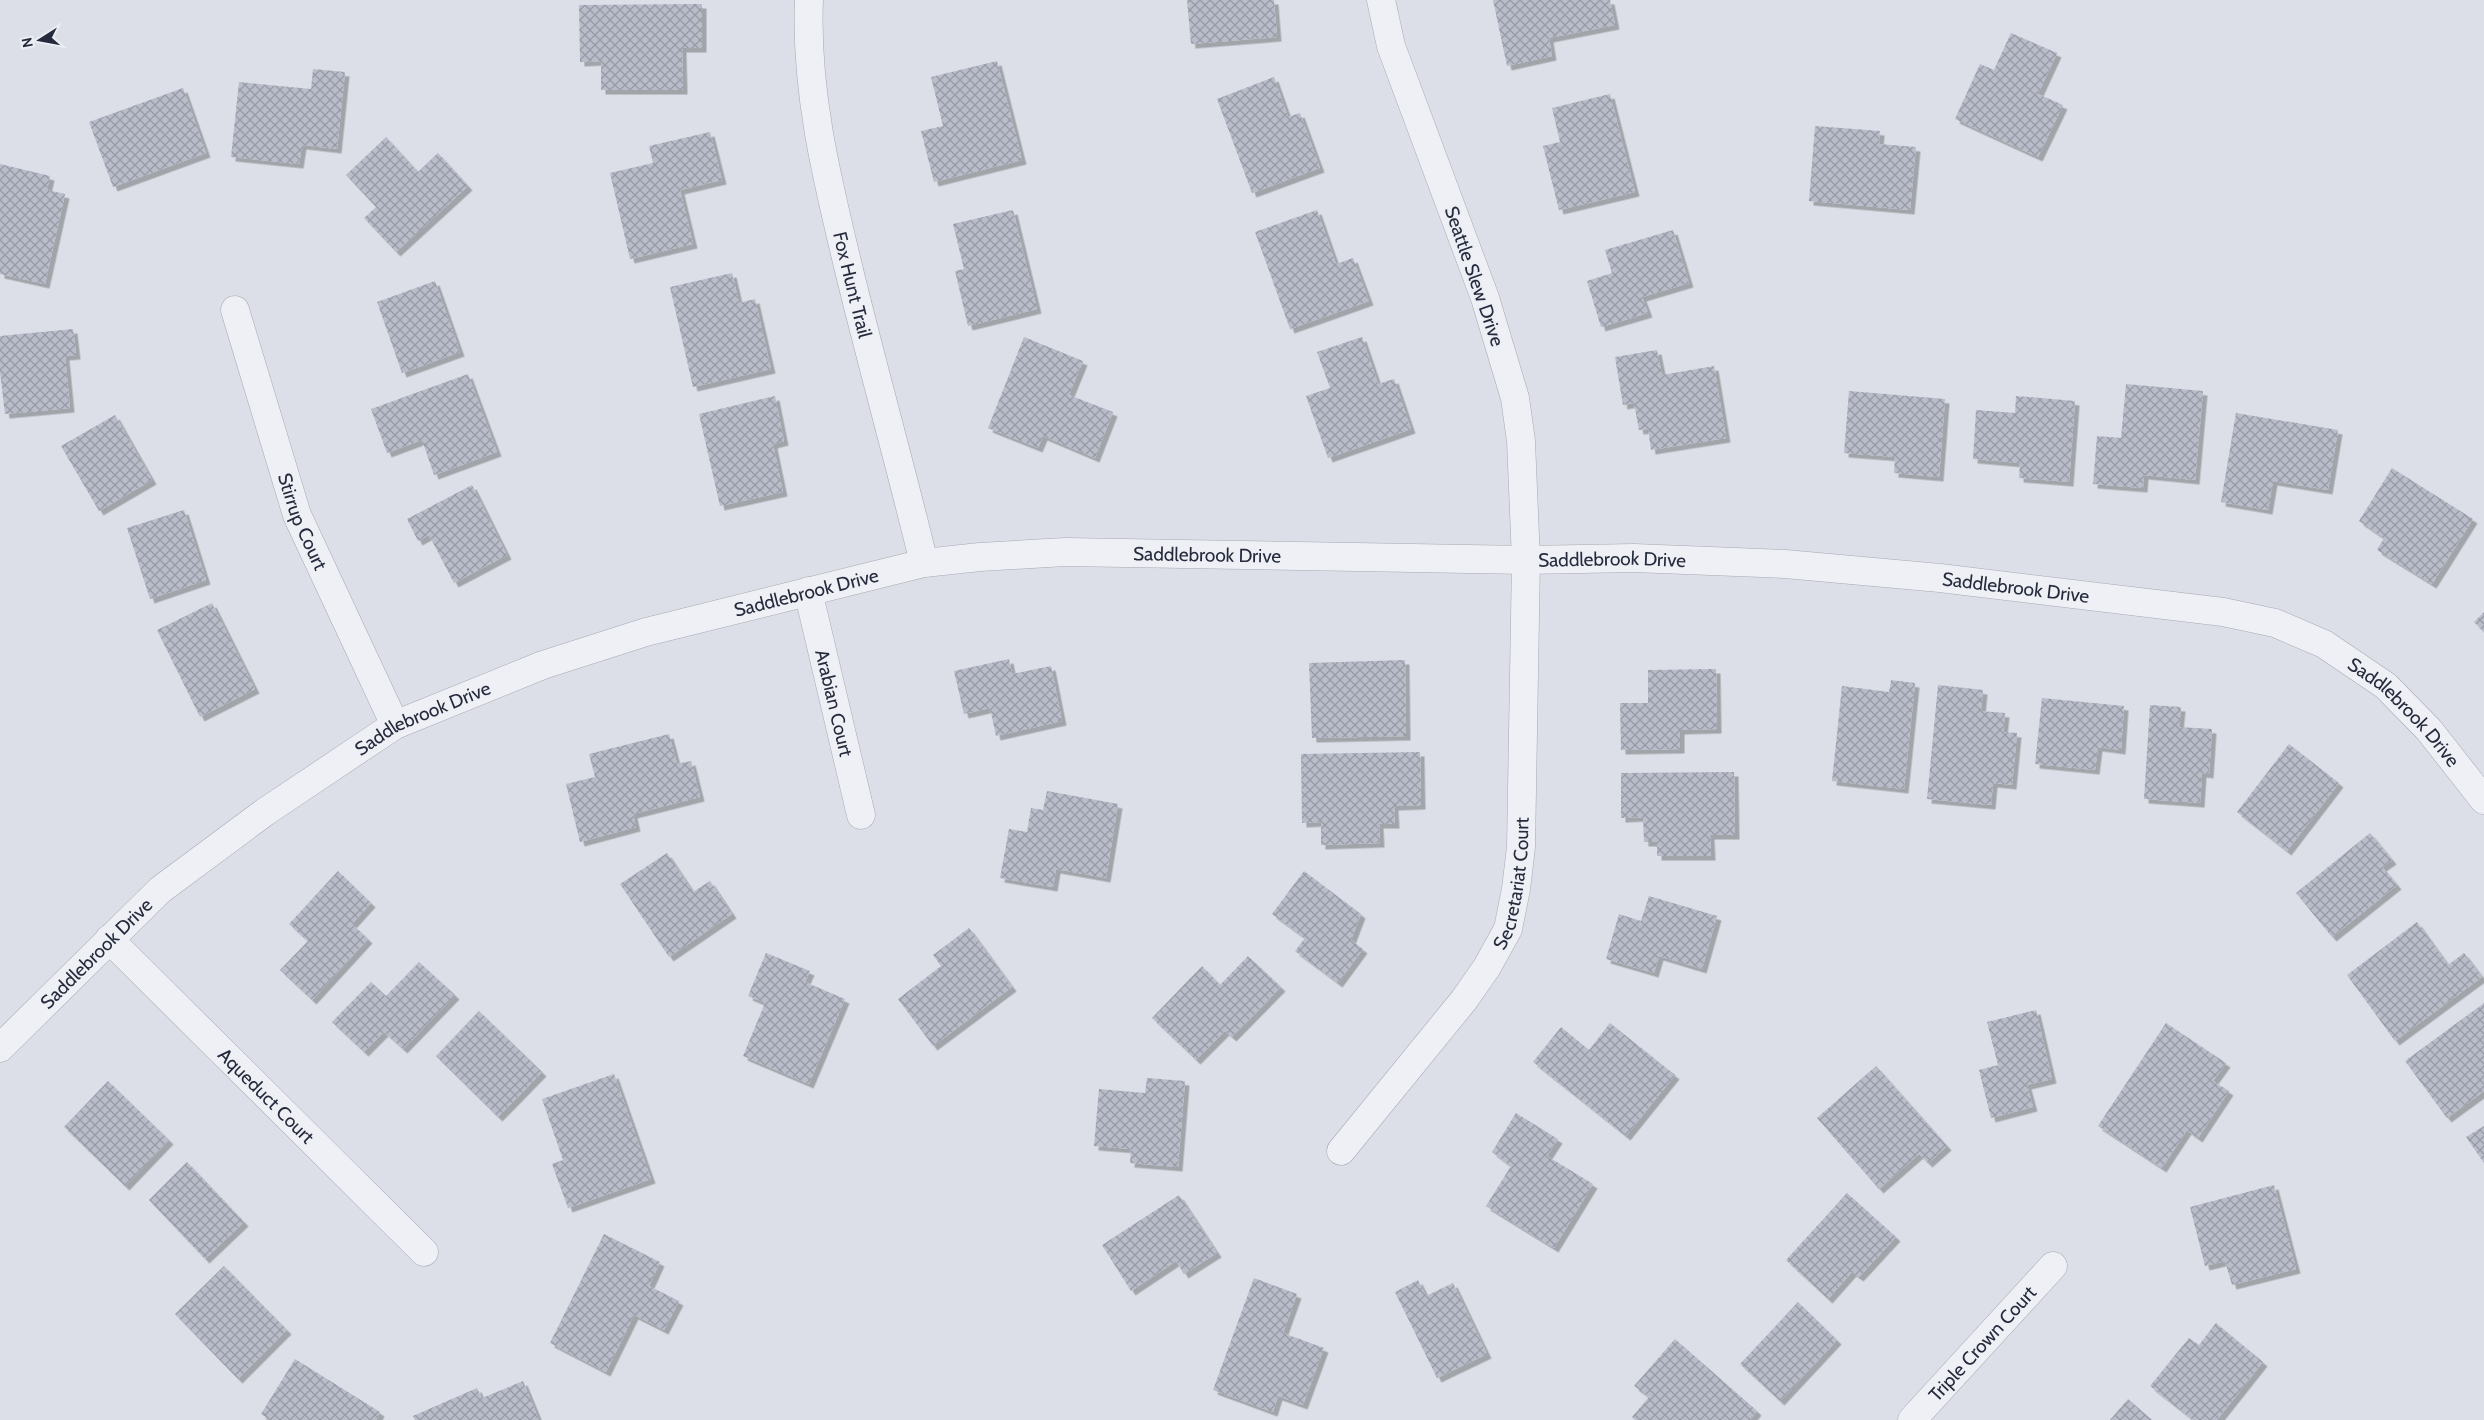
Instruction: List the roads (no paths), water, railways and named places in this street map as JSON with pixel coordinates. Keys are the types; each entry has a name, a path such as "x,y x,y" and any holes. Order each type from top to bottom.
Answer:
{"street":[{"name":"Fox Hunt Trail","path":"809,0 808,31 814,96 827,178 924,564"},
{"name":"Seattle Slew Drive","path":"1381,0 1391,46 1485,298 1515,398 1521,442 1526,560"},
{"name":"Stirrup Court","path":"235,310 297,515 395,725"},
{"name":"Saddlebrook Drive","path":"0,1048 160,890 265,812 395,725 543,665 646,632 924,564 1065,552 1526,560 1634,558 1785,564 2149,602 2223,612 2275,623 2324,644 2386,686 2429,730 2484,800"},
{"name":"Secretariat Court","path":"1341,1151 1464,1000 1487,967 1508,929 1516,890 1521,847 1526,560"},
{"name":"Arabian Court","path":"808,591 862,815"},
{"name":"Aqueduct Court","path":"110,939 424,1252"},
{"name":"Triple Crown Court","path":"1912,1420 2053,1266"}]}
